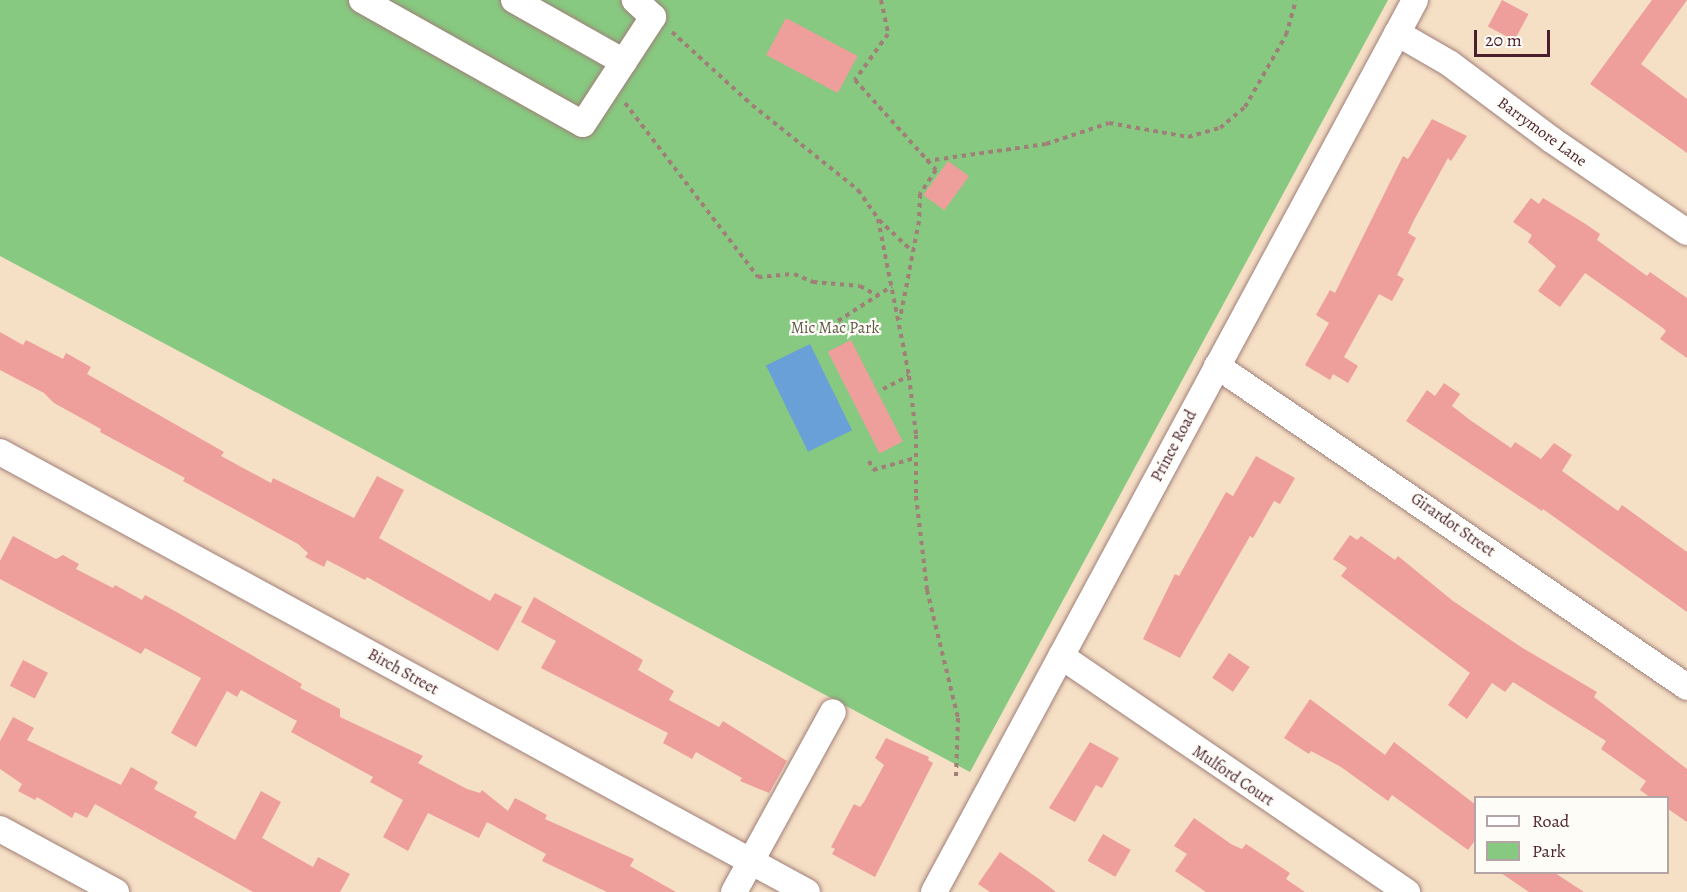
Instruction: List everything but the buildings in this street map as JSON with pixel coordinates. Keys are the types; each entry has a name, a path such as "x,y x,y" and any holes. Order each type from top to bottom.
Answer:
{"street":[{"path":"362,0 583,124 624,62 644,8"},
{"path":"514,0 624,62"},
{"name":"Prince Road","path":"934,892 1415,0"},
{"name":"Barrymore Lane","path":"1397,33 1449,63 1687,232"},
{"name":"Girardot Street","path":"1217,366 1687,687"},
{"name":"Birch Street","path":"0,452 807,892"},
{"name":"Mulford Court","path":"1061,656 1407,892"},
{"path":"734,892 833,712"},
{"path":"0,829 116,892"}],"path":[{"path":"881,0 888,34 855,80 936,170 920,194 899,323"},
{"path":"926,161 1046,144 1109,123 1188,137 1220,129 1245,107 1286,35 1296,0"},
{"path":"644,8 752,105 858,190 878,219 912,250"},
{"path":"605,90 628,105 758,277 794,274 813,282 860,286 878,296"},
{"path":"878,219 909,376 916,496 927,590 958,718 956,776"},
{"path":"838,321 892,286"},
{"path":"883,389 909,376"},
{"path":"869,461 873,471 915,458"}],"green space":[{"name":"Mic Mac Park","path":"0,0 1388,0 970,772 0,256"}],"water":[{"path":"810,344 852,430 808,452 766,365"}]}
